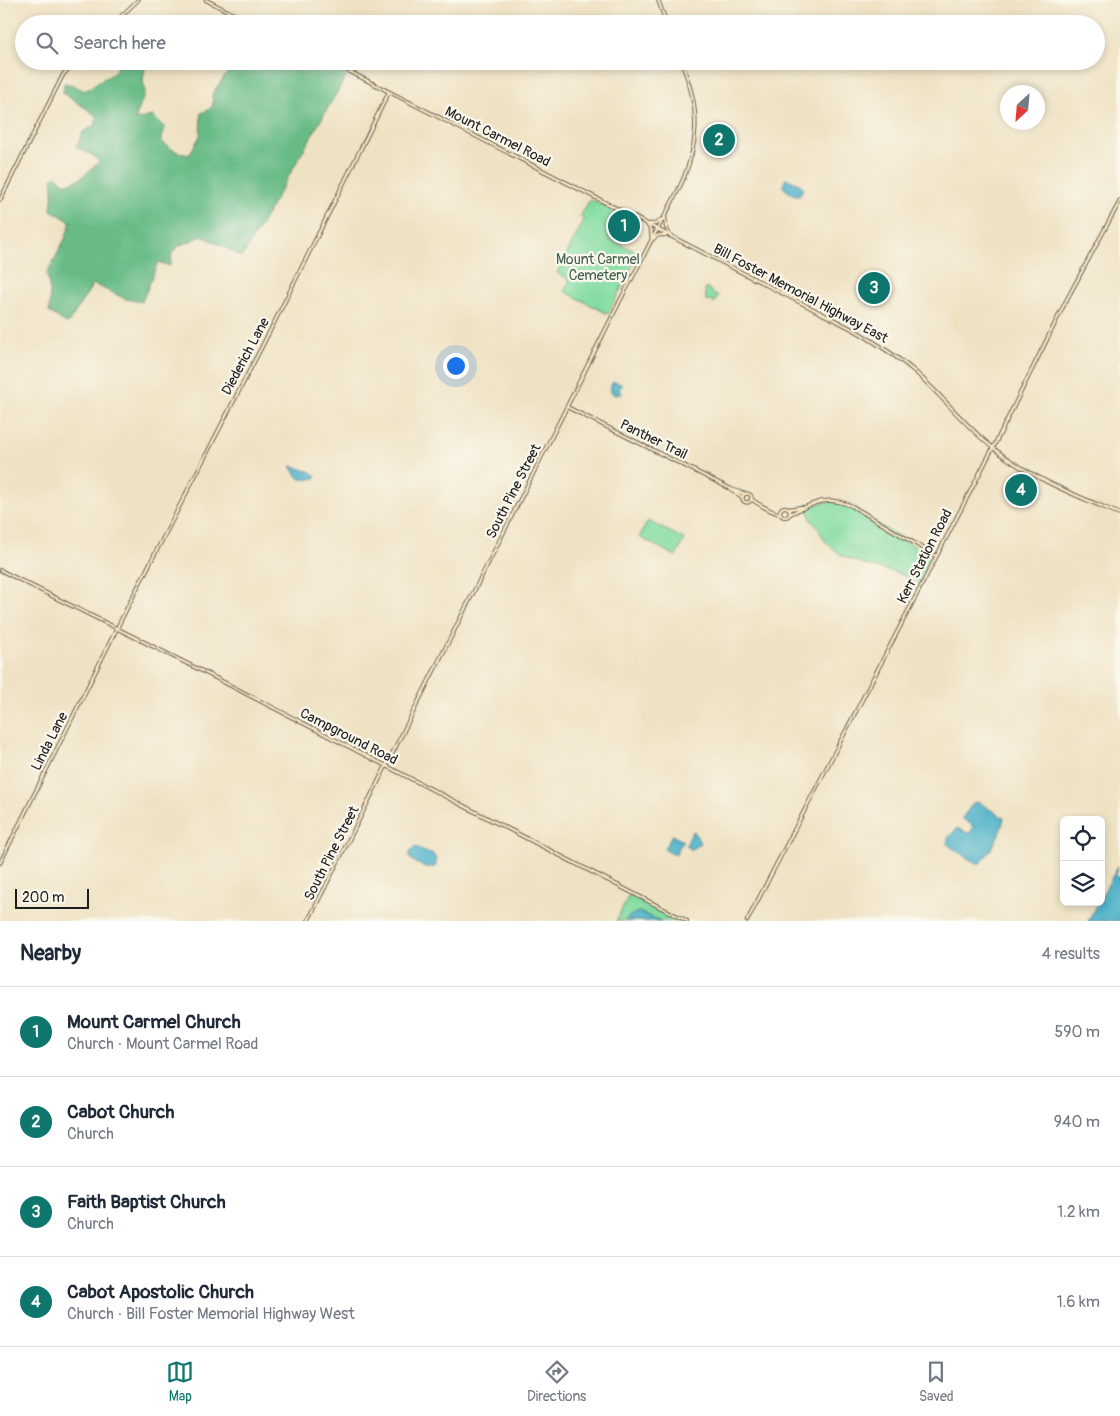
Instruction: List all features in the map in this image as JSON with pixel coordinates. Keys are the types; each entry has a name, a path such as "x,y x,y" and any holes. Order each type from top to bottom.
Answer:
{"street":[{"path":"122,15 138,0"},
{"path":"206,0 235,15"},
{"path":"658,0 664,15"},
{"path":"0,200 63,75 67,70"},
{"name":"Mount Carmel Road","path":"346,70 658,229"},
{"name":"South Pine Street","path":"308,921 689,166 695,133 695,108 692,91 684,70"},
{"name":"Diederich Lane","path":"118,628 214,437 274,323 389,92"},
{"name":"Kerr Station Road","path":"747,921 993,448 1066,301 1120,201"},
{"path":"646,223 656,224 665,216"},
{"path":"646,223 651,231 652,240 659,235 670,236 666,227 665,216"},
{"name":"Bill Foster Memorial Highway East","path":"658,229 856,331 887,350 913,370 974,432 1016,465 1052,485 1120,514"},
{"name":"Panther Trail","path":"568,407 743,496"},
{"path":"751,500 746,503 744,502 743,496 749,494 751,500 771,511 781,512 785,517 802,507 816,502 830,500 840,502 852,506 936,556"},
{"path":"781,512 785,507 789,509 802,507"},
{"path":"789,509 790,514"},
{"name":"Campground Road","path":"0,570 118,628 687,921"},
{"name":"Linda Lane","path":"0,863 118,628"}],"green space":[{"path":"115,70 145,70 143,80 145,92 135,120 153,116 165,128 161,141 174,150 189,155 200,136 201,113 213,105 212,94 229,70 338,70 347,75 242,257 202,236 179,246 172,253 170,266 158,262 142,302 126,299 93,284 68,324 49,312 50,292 47,274 65,239 71,222 51,210 52,179 56,176 64,183 69,183 83,176 99,162 94,156 76,147 83,132 95,125 97,117 63,93 64,83 85,91"},
{"name":"Mount Carmel Cemetery","path":"590,199 620,214 608,238 639,253 608,314 564,291 570,280 557,273 584,220 580,217"},
{"path":"705,288 718,295 715,303 713,300 706,301"},
{"path":"832,501 848,506 931,556 932,561 920,583 898,573 865,565 841,555 826,542 811,520 808,506"},
{"path":"648,521 684,539 676,556 639,537"},
{"path":"629,895 679,921 616,921"}],"water":[{"path":"785,179 801,185 803,188 800,195 793,194 784,188"},
{"path":"613,382 621,384 622,386 619,389 622,394 614,395 611,392 610,387"},
{"path":"291,466 310,471 316,478 300,479"},
{"path":"974,802 980,803 1004,818 1001,830 979,865 947,844 948,838 957,828 968,833 971,832 973,826 962,818"},
{"path":"694,831 700,843 691,850 686,845"},
{"path":"672,835 683,841 675,855 664,848"},
{"path":"416,847 433,854 437,861 435,867 421,866 409,858 409,854"},
{"path":"1118,866 1116,876 1120,876 1120,921 1088,921 1096,906 1105,906 1105,890"},
{"path":"639,912 661,921 625,921 629,916"}],"place":[{"name":"Cabot Church","path":"719,140"},
{"name":"Mount Carmel Church","path":"624,226"},
{"name":"Faith Baptist Church","path":"874,288"},
{"name":"Cabot Apostolic Church","path":"1021,490"}]}
